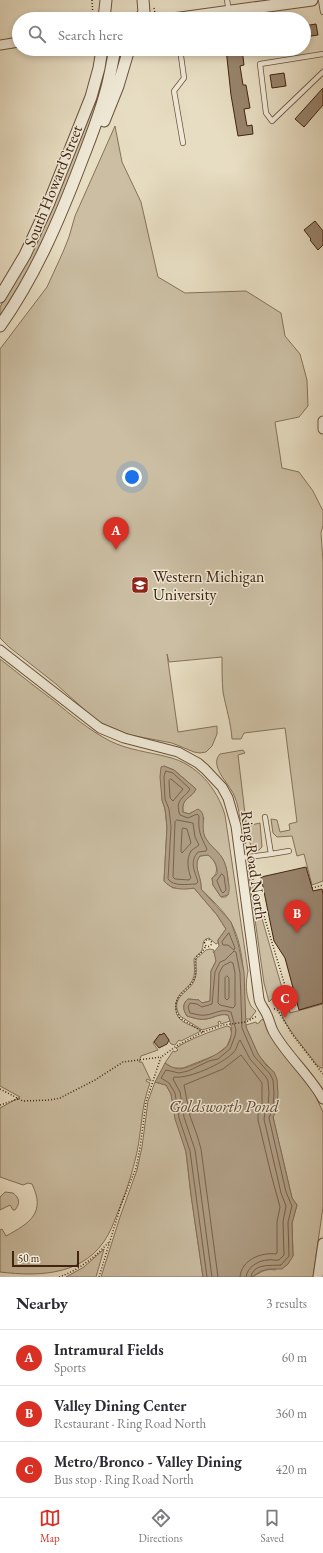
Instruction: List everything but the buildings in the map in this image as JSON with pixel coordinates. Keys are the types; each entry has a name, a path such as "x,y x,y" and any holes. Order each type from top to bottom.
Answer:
{"street":[{"path":"143,0 144,12"},
{"path":"222,12 312,0"},
{"path":"0,45 12,43"},
{"name":"South Howard Street","path":"0,297 25,255 48,205 90,97 99,68 101,56"},
{"name":"South Howard Street","path":"0,326 35,270 70,192 101,110 111,74 114,56"},
{"path":"70,192 116,91 127,56"},
{"path":"323,421 323,429"},
{"name":"Ring Road North","path":"0,650 100,728 124,738 178,752 198,763 222,787 228,798 236,826 256,985 260,1004 266,1012 272,1030 291,1057 320,1084 323,1099"},
{"path":"318,1277 323,1243"}],"lane":[{"path":"228,0 229,11"},
{"path":"321,0 323,12"},
{"path":"311,56 323,54"},
{"path":"181,56 184,78 174,90 183,143"},
{"path":"310,56 260,64 266,113 272,121 323,72"},
{"path":"265,817 271,854"},
{"path":"240,858 289,851"}],"path":[{"path":"92,0 93,12"},
{"path":"252,876 286,989 277,1009"},
{"path":"312,888 323,884"},
{"path":"203,1032 180,1018 177,1014 176,1001 180,994 193,981 196,971 196,957 206,946"},
{"path":"0,1089 23,1102 60,1098 95,1080 123,1062 161,1057 178,1045 203,1032 230,1024 246,1022 266,1012 298,1005"},
{"path":"277,1009 292,1034 323,1074"},
{"path":"99,1277 121,1205 136,1168 146,1102 161,1057"},
{"path":"0,1105 18,1099"},
{"path":"59,1277 83,1265 97,1255 110,1241"}],"shaded area":[{"path":"107,56 108,56 96,110 57,210 32,264 0,316 0,307 28,260 49,217 103,77"},
{"path":"115,126 122,162 141,202 158,277 185,293 246,291 281,313 285,336 300,354 307,380 308,406 299,417 275,422 282,468 299,472 313,491 323,511 323,525 321,533 323,562 323,881 312,885 304,854 297,856 292,836 277,837 273,833 271,819 277,820 280,832 290,830 289,824 297,822 285,728 244,733 241,739 232,739 230,721 223,692 222,657 169,662 167,654 178,732 217,726 217,734 212,746 206,752 200,753 172,743 130,735 97,721 56,684 9,647 0,638 0,349 47,287 69,237 75,216"},
{"path":"0,659 80,722 102,737 124,747 178,760 197,771 211,787 217,796 225,815 248,971 246,983 247,996 250,1005 256,1011 250,1019 245,1019 242,956 239,943 235,931 224,912 201,889 197,868 198,860 200,856 208,855 215,863 217,869 212,878 213,885 221,897 226,897 228,890 229,884 227,870 219,853 204,836 202,825 204,818 192,812 189,814 183,812 183,803 196,789 174,770 164,766 162,800 165,809 167,827 164,881 173,888 194,888 217,915 226,929 218,940 218,943 216,944 209,938 205,940 201,952 194,959 194,976 192,981 181,993 176,1004 176,1011 179,1018 201,1031 181,1041 179,1040 175,1045 171,1044 164,1033 161,1035 160,1034 153,1043 158,1050 141,1056 139,1062 142,1062 151,1081 147,1079 146,1081 150,1083 145,1100 134,1166 110,1232 99,1248 88,1258 75,1266 46,1273 31,1274 0,1272 0,1230 2,1229 6,1236 22,1226 33,1216 37,1203 36,1194 32,1184 28,1183 23,1185 0,1177 0,1108 20,1097 0,1086"},
{"path":"243,750 245,753 238,755 246,822 243,823 246,846 242,834 237,802 218,769 217,764 217,759 220,754"},
{"path":"260,823 262,847 259,850 252,851 247,826"},
{"path":"248,870 282,988 269,1002 264,983"},
{"path":"206,950 214,950 213,952 215,954 216,961 211,971 210,1001 202,1003 199,1000 188,999 184,1005 184,1009 187,1016 194,1018 206,1019 219,1015 228,1015 230,1021 221,1024 220,1021 218,1022 219,1025 202,1030 180,1016 177,1010 177,1004 178,1000 194,981 196,973 196,959"},
{"path":"323,1004 323,1068 321,1068 316,1064 286,1023 281,1011 289,1009 290,1013"},
{"path":"263,1019 279,1047 314,1093 323,1112 323,1207 313,1277 252,1277 265,1270 275,1270 293,1256 292,1223 297,1205 292,1198 273,1117 278,1094 277,1081 271,1069 259,1055 246,1027 246,1025 256,1022 257,1024"},
{"path":"227,1026 230,1027 232,1034 227,1046 216,1055 183,1068 173,1068 165,1063 173,1051 175,1052 178,1050 176,1048 182,1044"},
{"path":"155,1082 166,1085 171,1094 186,1152 203,1277 101,1277 137,1170 142,1147 148,1101"},
{"path":"5,1192 13,1193 17,1197 18,1206 15,1210 13,1210 10,1205 0,1210 0,1197"},
{"path":"104,1249 96,1277 66,1277 84,1267"}],"water":[{"name":"Goldsworth Pond","path":"164,766 174,770 196,789 185,801 183,812 189,814 198,809 201,811 203,814 203,829 205,837 221,856 225,864 229,884 228,895 221,897 213,885 212,878 217,874 217,868 215,863 208,855 200,856 197,864 201,889 231,922 238,943 244,972 246,1027 258,1054 266,1065 274,1072 277,1079 277,1110 273,1117 292,1198 297,1205 292,1223 293,1256 288,1264 282,1269 269,1269 261,1271 252,1277 203,1277 186,1152 175,1119 171,1094 166,1085 155,1082 165,1063 179,1069 205,1060 225,1048 231,1038 228,1015 199,1019 187,1016 184,1009 184,1005 188,999 199,1000 202,1003 210,1001 211,971 216,961 214,952 219,946 218,940 226,929 217,915 194,888 178,889 170,886 164,881 167,827 165,809 162,800 160,777 161,767"}],"place":[{"name":"Intramural Fields","path":"116,550"},
{"name":"Western Michigan University","path":"140,585"},
{"name":"Valley Dining Center","path":"297,933"},
{"name":"Metro/Bronco - Valley Dining","path":"285,1018"}]}
